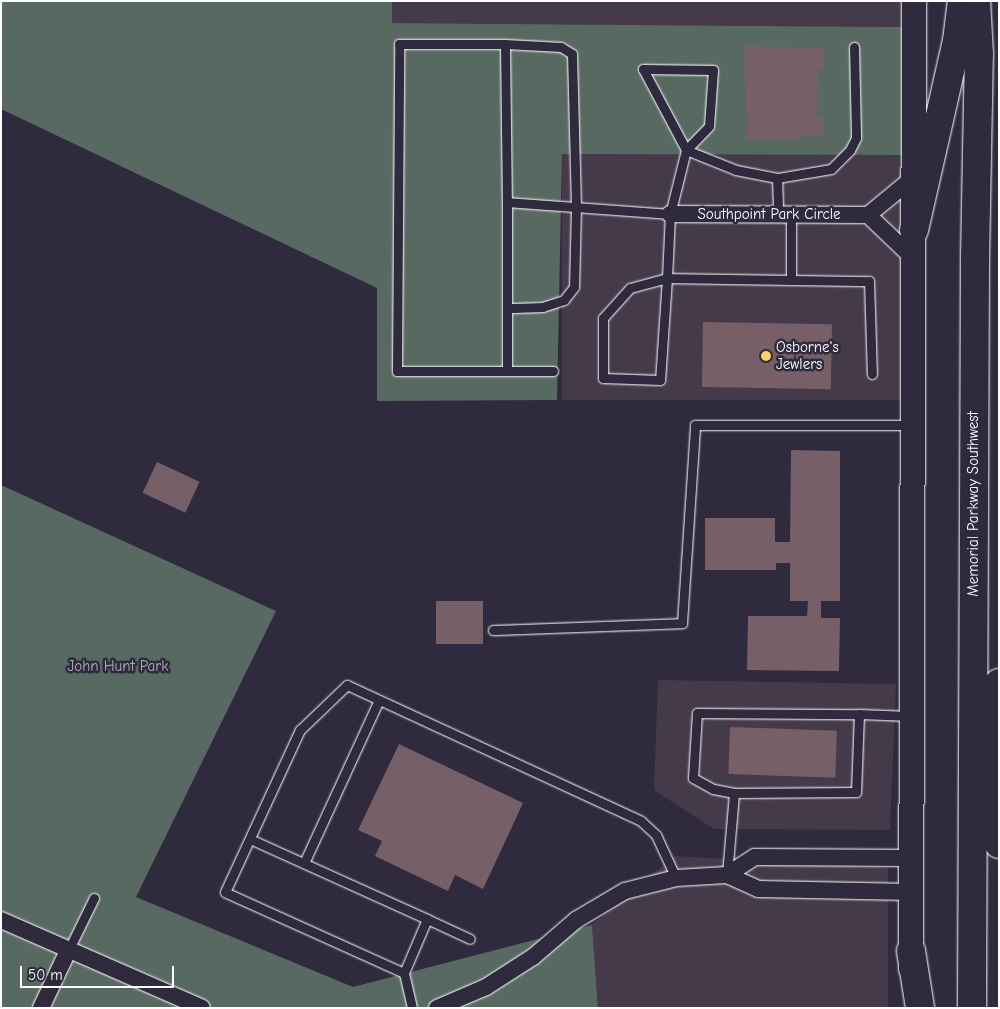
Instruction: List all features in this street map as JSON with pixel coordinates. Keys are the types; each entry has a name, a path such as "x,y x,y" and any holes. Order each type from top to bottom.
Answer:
{"highway":[{"path":"914,230 957,42 962,1"},
{"name":"Memorial Parkway Southwest","path":"972,1008 974,258 979,54 976,1"},
{"path":"999,683 999,844"},
{"path":"911,951 920,1008"}],"main road":[{"path":"911,1008 914,1"}],"street":[{"path":"913,178 868,216 913,258"},
{"name":"Southpoint Park Circle","path":"670,214 868,216"},
{"path":"727,875 754,857 910,858"},
{"path":"437,1008 486,987 533,957 576,920 625,891 676,878 727,875 758,888 911,892"},
{"path":"1,920 68,951 202,1008"},
{"path":"41,1008 68,951"}],"lane":[{"path":"507,308 543,307 564,300 574,287 576,207 572,54 561,47 505,44 399,44 397,371 553,371"},
{"path":"505,44 508,202 507,371"},
{"path":"854,47 856,138 850,150 830,169 777,178 736,170 686,150 642,69 714,70 710,126 686,150 670,214 667,278 660,380 603,378 603,318 630,288 667,278 868,281 872,374"},
{"path":"777,178 785,215 791,280"},
{"path":"508,202 670,214"},
{"path":"493,630 682,623 695,425 913,425"},
{"path":"404,974 226,892 300,730 347,685 642,821 656,835 676,878"},
{"path":"304,863 379,700"},
{"path":"859,714 856,792 734,793 713,789 693,778 697,713 859,714 911,716"},
{"path":"727,875 734,793"},
{"path":"250,839 470,939"},
{"path":"68,951 94,898"},
{"path":"412,1008 404,974 427,919"}],"shaded area":[{"path":"392,1 902,1 902,27 392,23"},
{"path":"562,154 902,154 902,400 562,400"},
{"path":"658,680 896,684 890,830 714,829 654,790"},
{"path":"675,856 888,868 888,1008 598,1008 592,925"}],"green space":[{"path":"1,1 392,1 392,23 902,27 902,155 562,154 557,400 377,401 377,288 1,109"},
{"name":"John Hunt Park","path":"1,485 276,611 136,897 353,987 592,925 598,1008 1,1008"}],"building":[{"path":"744,46 824,48 824,70 818,69 817,117 823,117 823,136 797,136 797,140 747,139"},
{"name":"Osborne's Jewlers","path":"703,322 832,324 831,389 702,387"},
{"path":"791,450 840,451 840,601 821,601 821,618 840,618 839,671 747,670 748,616 807,616 808,601 790,601 790,563 776,563 776,570 705,570 705,518 775,518 775,542 790,542"},
{"path":"157,462 200,482 185,513 143,493"},
{"path":"436,601 483,601 483,644 436,644"},
{"path":"730,727 837,731 835,778 728,774"},
{"path":"399,744 523,803 483,889 455,875 448,891 375,856 382,841 358,830"}],"place":[{"name":"Osborne's Jewlers","path":"766,356"}]}
